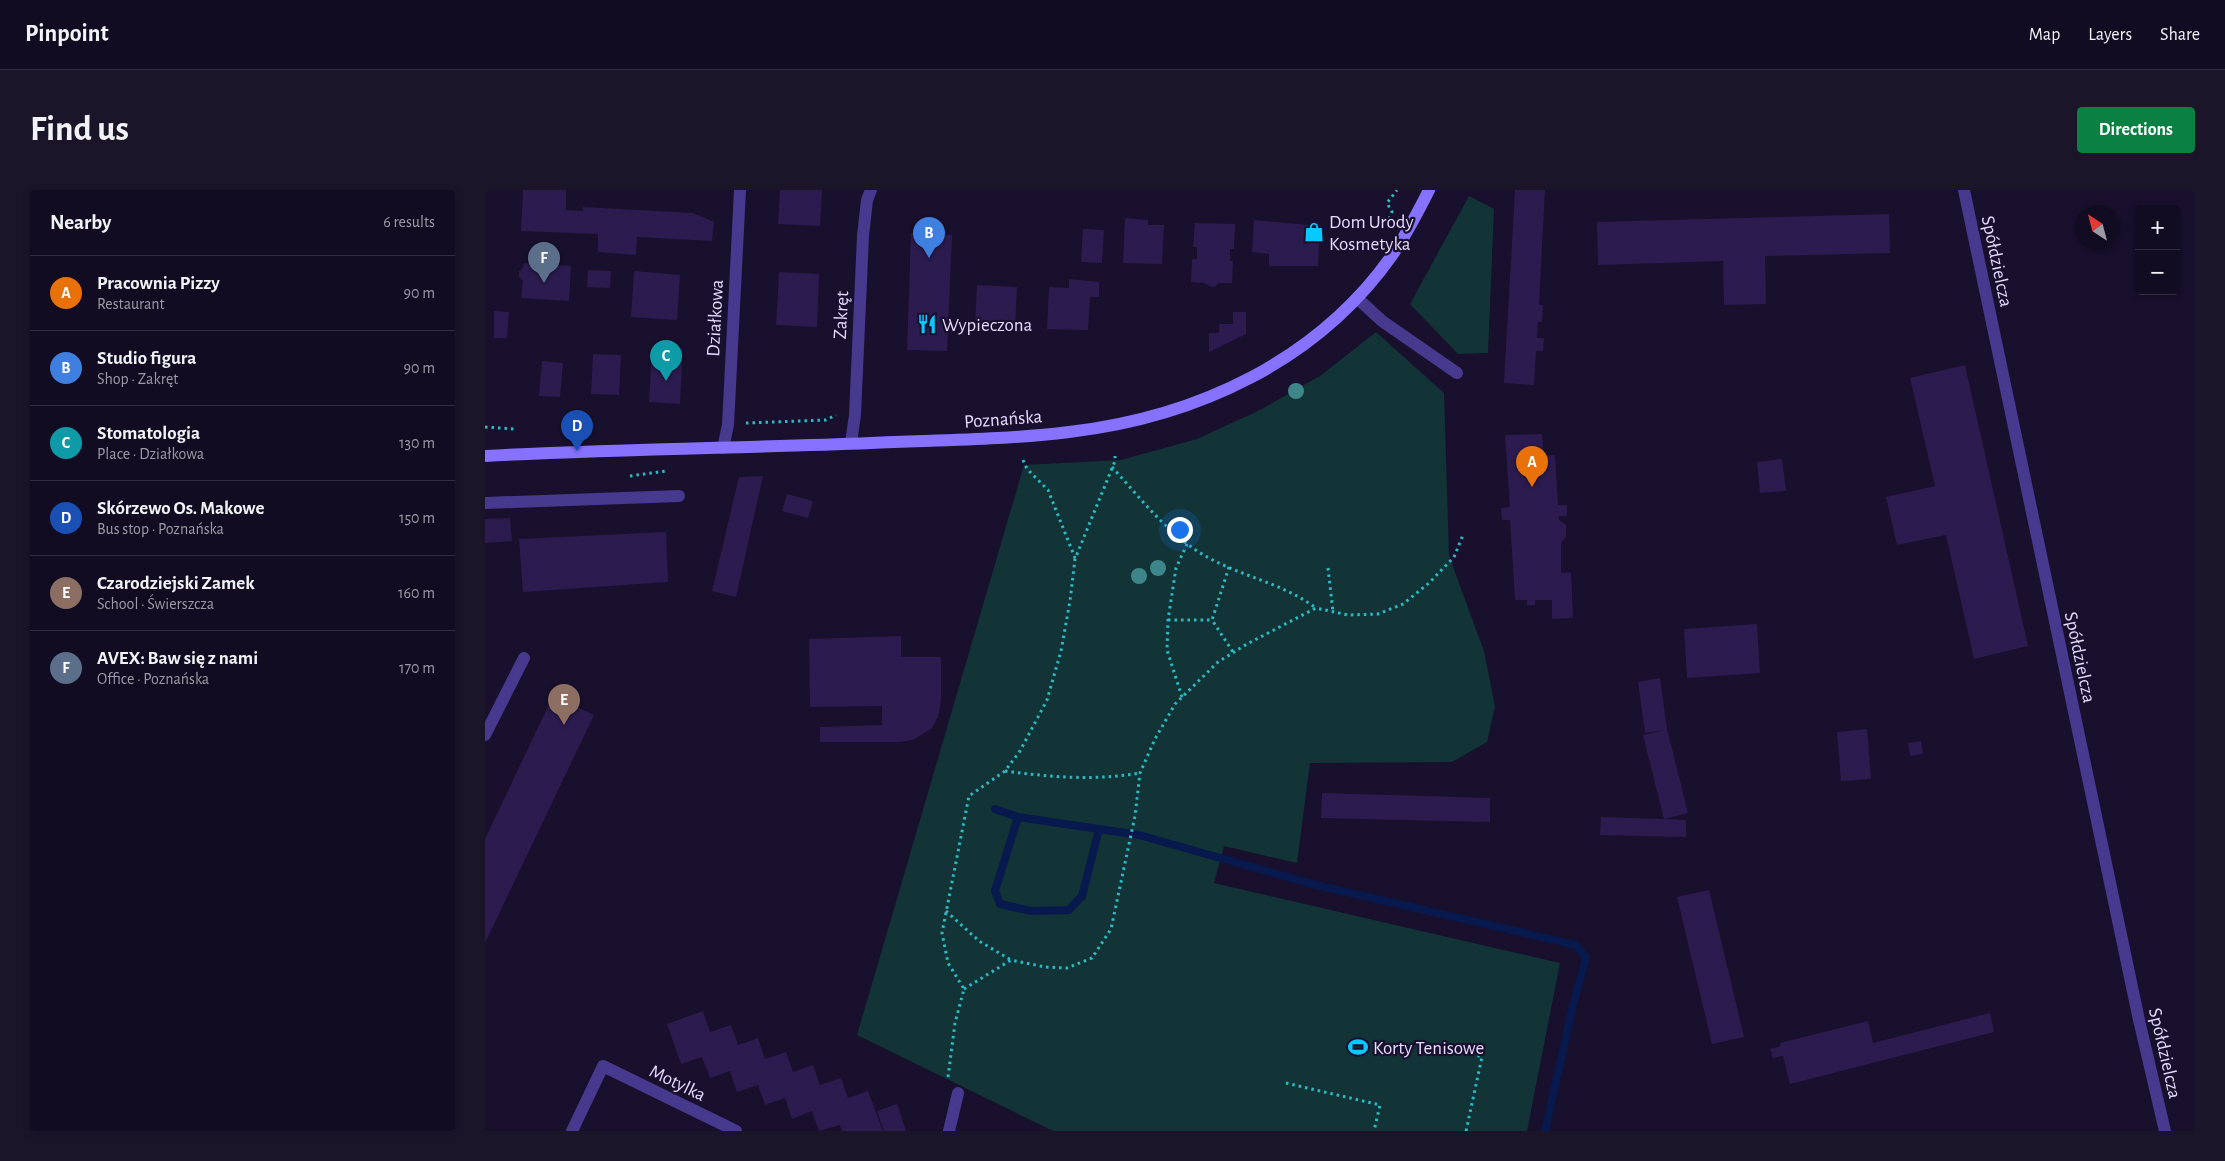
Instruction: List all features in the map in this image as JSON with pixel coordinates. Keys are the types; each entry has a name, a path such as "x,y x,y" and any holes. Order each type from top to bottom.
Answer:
{"street":[{"name":"Działkowa","path":"723,448 728,426 740,190"},
{"name":"Zakręt","path":"851,444 855,415 863,236 867,200 871,190"},
{"name":"Poznańska","path":"485,456 577,451 851,444 1020,436 1070,432 1158,414 1227,390 1259,374 1321,332 1357,298 1393,254 1429,190"},
{"name":"Spółdzielcza","path":"1964,190 2139,1020 2165,1131"},
{"path":"1357,298 1382,321 1457,373"},
{"path":"485,503 679,496"},
{"path":"485,735 524,658"},
{"name":"Motylka","path":"572,1131 603,1066 736,1131"},
{"path":"949,1131 958,1093"}],"path":[{"path":"1386,226 1392,212 1387,203 1397,190"},
{"path":"750,423 826,420 835,415"},
{"path":"485,427 514,429"},
{"path":"964,989 948,963 942,933 969,796 1005,771 1020,751 1047,700 1061,651 1075,559 1113,468 1115,456"},
{"path":"1023,460 1027,469 1048,490 1075,559"},
{"path":"1113,468 1171,530 1187,544 1229,567 1299,595 1316,608 1348,616 1377,614 1403,604 1429,583 1454,557 1463,535"},
{"path":"1182,697 1167,650 1168,620 1175,568 1187,544"},
{"path":"1212,620 1229,567"},
{"path":"1328,568 1333,612"},
{"path":"946,911 979,941 1011,960 1045,967 1067,968 1092,958 1111,929 1135,816 1140,773 1155,739 1175,704 1217,662 1316,608"},
{"path":"1168,620 1212,620"},
{"path":"1212,620 1233,652"},
{"path":"1005,771 1058,778 1112,778 1140,773"},
{"path":"950,1052 964,989 1011,960"},
{"path":"1466,1131 1482,1057 1472,1054"},
{"path":"1286,1083 1380,1105 1375,1131"}],"green space":[{"path":"1469,196 1494,209 1488,353 1458,354 1410,304"},
{"path":"1376,332 1444,393 1449,556 1484,651 1495,706 1487,742 1452,762 1310,763 1297,863 1224,846 1214,883 1560,963 1527,1131 1053,1131 857,1035 1024,465 1121,460 1197,439 1260,410 1320,376"}],"building":[{"path":"523,190 566,190 566,210 583,211 583,207 693,213 714,222 712,241 637,237 636,255 598,252 598,234 521,231"},
{"path":"780,190 822,190 820,226 778,224"},
{"path":"1515,190 1545,190 1539,305 1543,305 1542,322 1538,322 1537,338 1544,338 1543,351 1536,351 1534,385 1504,383"},
{"path":"1889,214 1890,253 1765,256 1766,304 1724,305 1723,261 1598,265 1597,222"},
{"path":"1125,218 1148,220 1148,225 1164,225 1162,264 1123,263"},
{"path":"1254,220 1320,226 1318,266 1269,266 1269,254 1252,252"},
{"path":"1195,223 1235,224 1234,249 1230,249 1230,261 1233,261 1232,283 1219,283 1214,287 1204,283 1191,282 1192,259 1197,259 1197,247 1193,247"},
{"path":"1083,229 1104,230 1102,263 1081,262"},
{"path":"911,233 952,235 947,351 907,350"},
{"path":"524,263 571,266 569,301 521,298 523,281 519,277 519,271 523,268"},
{"path":"588,270 611,271 610,288 587,287"},
{"path":"634,271 680,275 677,320 631,317"},
{"path":"779,272 819,274 817,327 776,325"},
{"path":"1069,279 1099,282 1099,297 1090,297 1088,330 1047,329 1049,287 1069,288"},
{"path":"977,285 1017,287 1015,328 975,326"},
{"path":"494,311 509,312 507,338 494,338"},
{"path":"1233,312 1246,312 1246,334 1209,352 1209,333 1219,333 1219,324 1233,324"},
{"path":"652,347 683,348 680,404 649,402"},
{"path":"593,354 621,355 619,395 591,394"},
{"path":"542,361 563,363 560,397 539,396"},
{"path":"1965,365 2028,646 1974,659 1946,535 1897,545 1886,497 1935,486 1910,378"},
{"path":"1542,434 1544,456 1555,455 1558,505 1567,505 1567,516 1559,516 1559,520 1566,525 1566,537 1561,543 1561,573 1571,572 1573,618 1552,619 1552,600 1535,600 1535,605 1527,605 1527,600 1515,600 1510,520 1502,520 1501,508 1510,507 1505,435"},
{"path":"1782,459 1786,491 1760,493 1757,462"},
{"path":"763,476 736,597 712,591 739,477"},
{"path":"787,494 813,501 808,518 782,511"},
{"path":"510,518 512,541 485,543 485,519"},
{"path":"666,532 668,582 523,592 519,539"},
{"path":"1757,624 1760,673 1687,678 1684,629"},
{"path":"901,636 901,657 941,657 941,701 938,717 932,728 913,740 900,742 820,742 820,727 882,725 882,706 810,707 809,639"},
{"path":"1660,678 1667,729 1688,813 1664,819 1643,735 1665,730 1645,733 1638,682"},
{"path":"553,696 594,715 485,943 485,839"},
{"path":"1867,729 1871,779 1841,781 1837,732"},
{"path":"1921,741 1923,754 1910,756 1908,743"},
{"path":"1322,793 1490,798 1490,822 1321,818"},
{"path":"1601,817 1686,820 1686,837 1600,835"},
{"path":"1709,890 1744,1037 1712,1044 1677,897"},
{"path":"703,1011 710,1032 731,1025 738,1045 758,1038 765,1059 786,1052 793,1072 813,1065 820,1085 841,1078 848,1098 868,1091 883,1131 842,1131 840,1125 819,1131 812,1111 792,1119 785,1098 765,1105 758,1085 737,1092 730,1071 710,1078 702,1057 681,1064 667,1024"},
{"path":"1990,1013 1994,1032 1790,1084 1783,1056 1773,1058 1770,1049 1781,1046 1780,1043 1868,1021 1873,1043"},
{"path":"897,1104 906,1131 884,1131 877,1111"}],"waterway":[{"path":"995,809 1018,817 1139,835 1316,885 1576,945 1586,958 1573,1005 1545,1131"},
{"path":"1018,817 995,891 1000,904 1031,911 1069,910 1082,896 1099,829"}],"place":[{"name":"Dom Urody Kosmetyka","path":"1314,232"},
{"name":"Studio figura","path":"929,258"},
{"name":"AVEX: Baw się z nami","path":"544,283"},
{"name":"Wypieczona","path":"927,324"},
{"name":"Stomatologia","path":"666,381"},
{"name":"Skórzewo Os. Makowe","path":"577,451"},
{"name":"Pracownia Pizzy","path":"1532,487"},
{"name":"Czarodziejski Zamek","path":"564,725"},
{"name":"Korty Tenisowe","path":"1358,1047"}]}
